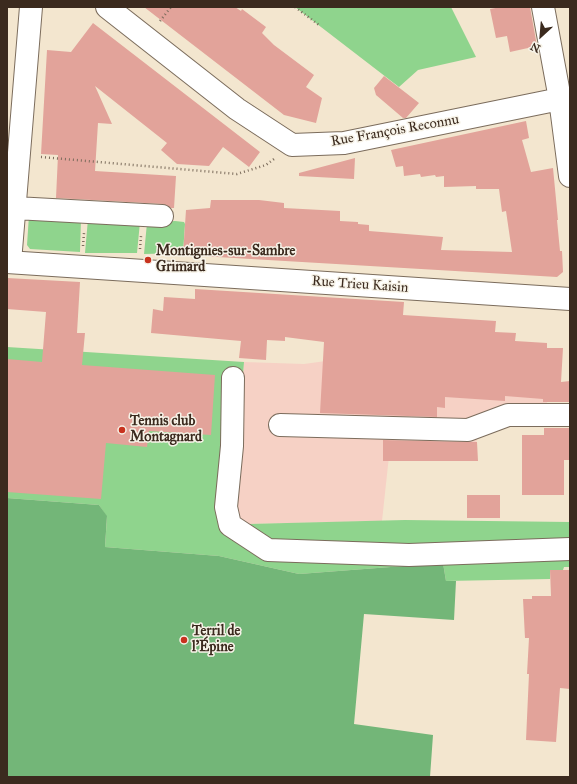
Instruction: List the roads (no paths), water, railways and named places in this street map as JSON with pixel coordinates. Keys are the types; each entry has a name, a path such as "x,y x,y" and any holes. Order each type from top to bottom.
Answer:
{"street":[{"path":"9,262 15,208 31,7"},
{"name":"Rue François Reconnu","path":"107,7 237,109 292,145 344,143 560,99"},
{"path":"543,7 560,99 570,176"},
{"path":"15,208 153,216"},
{"name":"Rue Trieu Kaisin","path":"9,262 570,299"},
{"path":"233,378 232,446 226,506 230,524 268,550 409,555 570,549"},
{"path":"280,425 468,430 508,415 570,415"}],"place":[{"name":"Montignies-sur-Sambre Grimard","path":"148,260"},
{"name":"Tennis club Montagnard","path":"122,430"},
{"name":"Terril de l'Épine","path":"184,640"}]}
